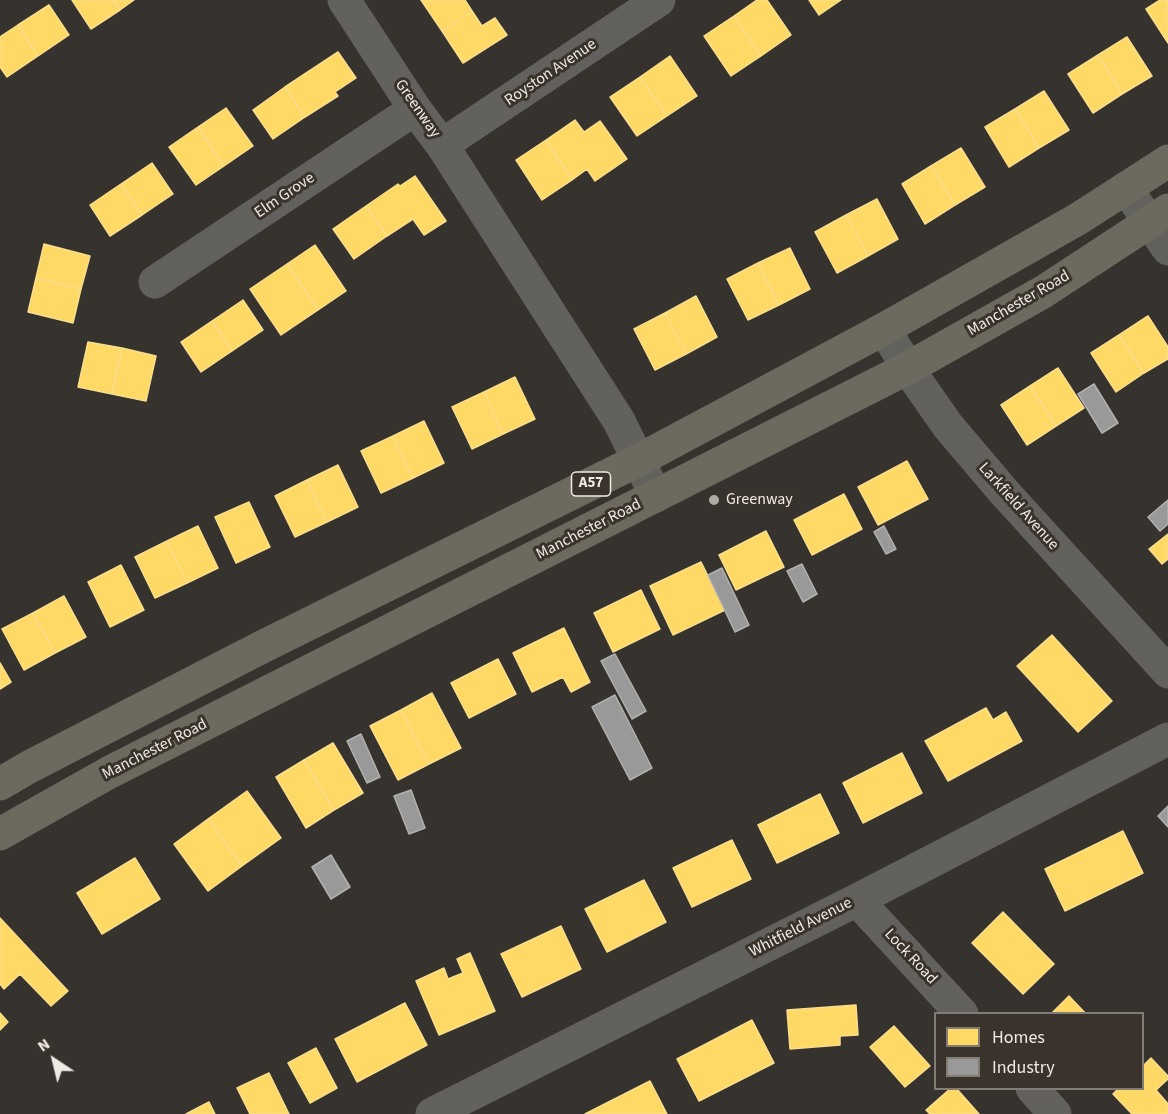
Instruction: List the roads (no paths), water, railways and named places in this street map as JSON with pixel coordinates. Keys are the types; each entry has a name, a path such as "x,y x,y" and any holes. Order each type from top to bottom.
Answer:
{"main road":[{"name":"A57","path":"0,784 262,647 639,460 884,329 1078,219 1168,160"},
{"name":"Manchester Road","path":"0,834 110,772 908,368 1043,292 1159,216"}],"street":[{"name":"Greenway","path":"344,0 442,146 619,421 656,496"},
{"name":"Royston Avenue","path":"442,146 659,0"},
{"name":"Elm Grove","path":"155,282 415,109"},
{"path":"1126,188 1159,216 1168,249"},
{"name":"Larkfield Avenue","path":"884,329 937,411 969,451 1168,672"},
{"name":"Whitfield Avenue","path":"432,1114 857,900 1168,739"},
{"name":"Lock Road","path":"857,900 960,1012"},
{"path":"1033,1090 1055,1114"}],"place":[{"name":"Greenway","path":"714,500"}]}
